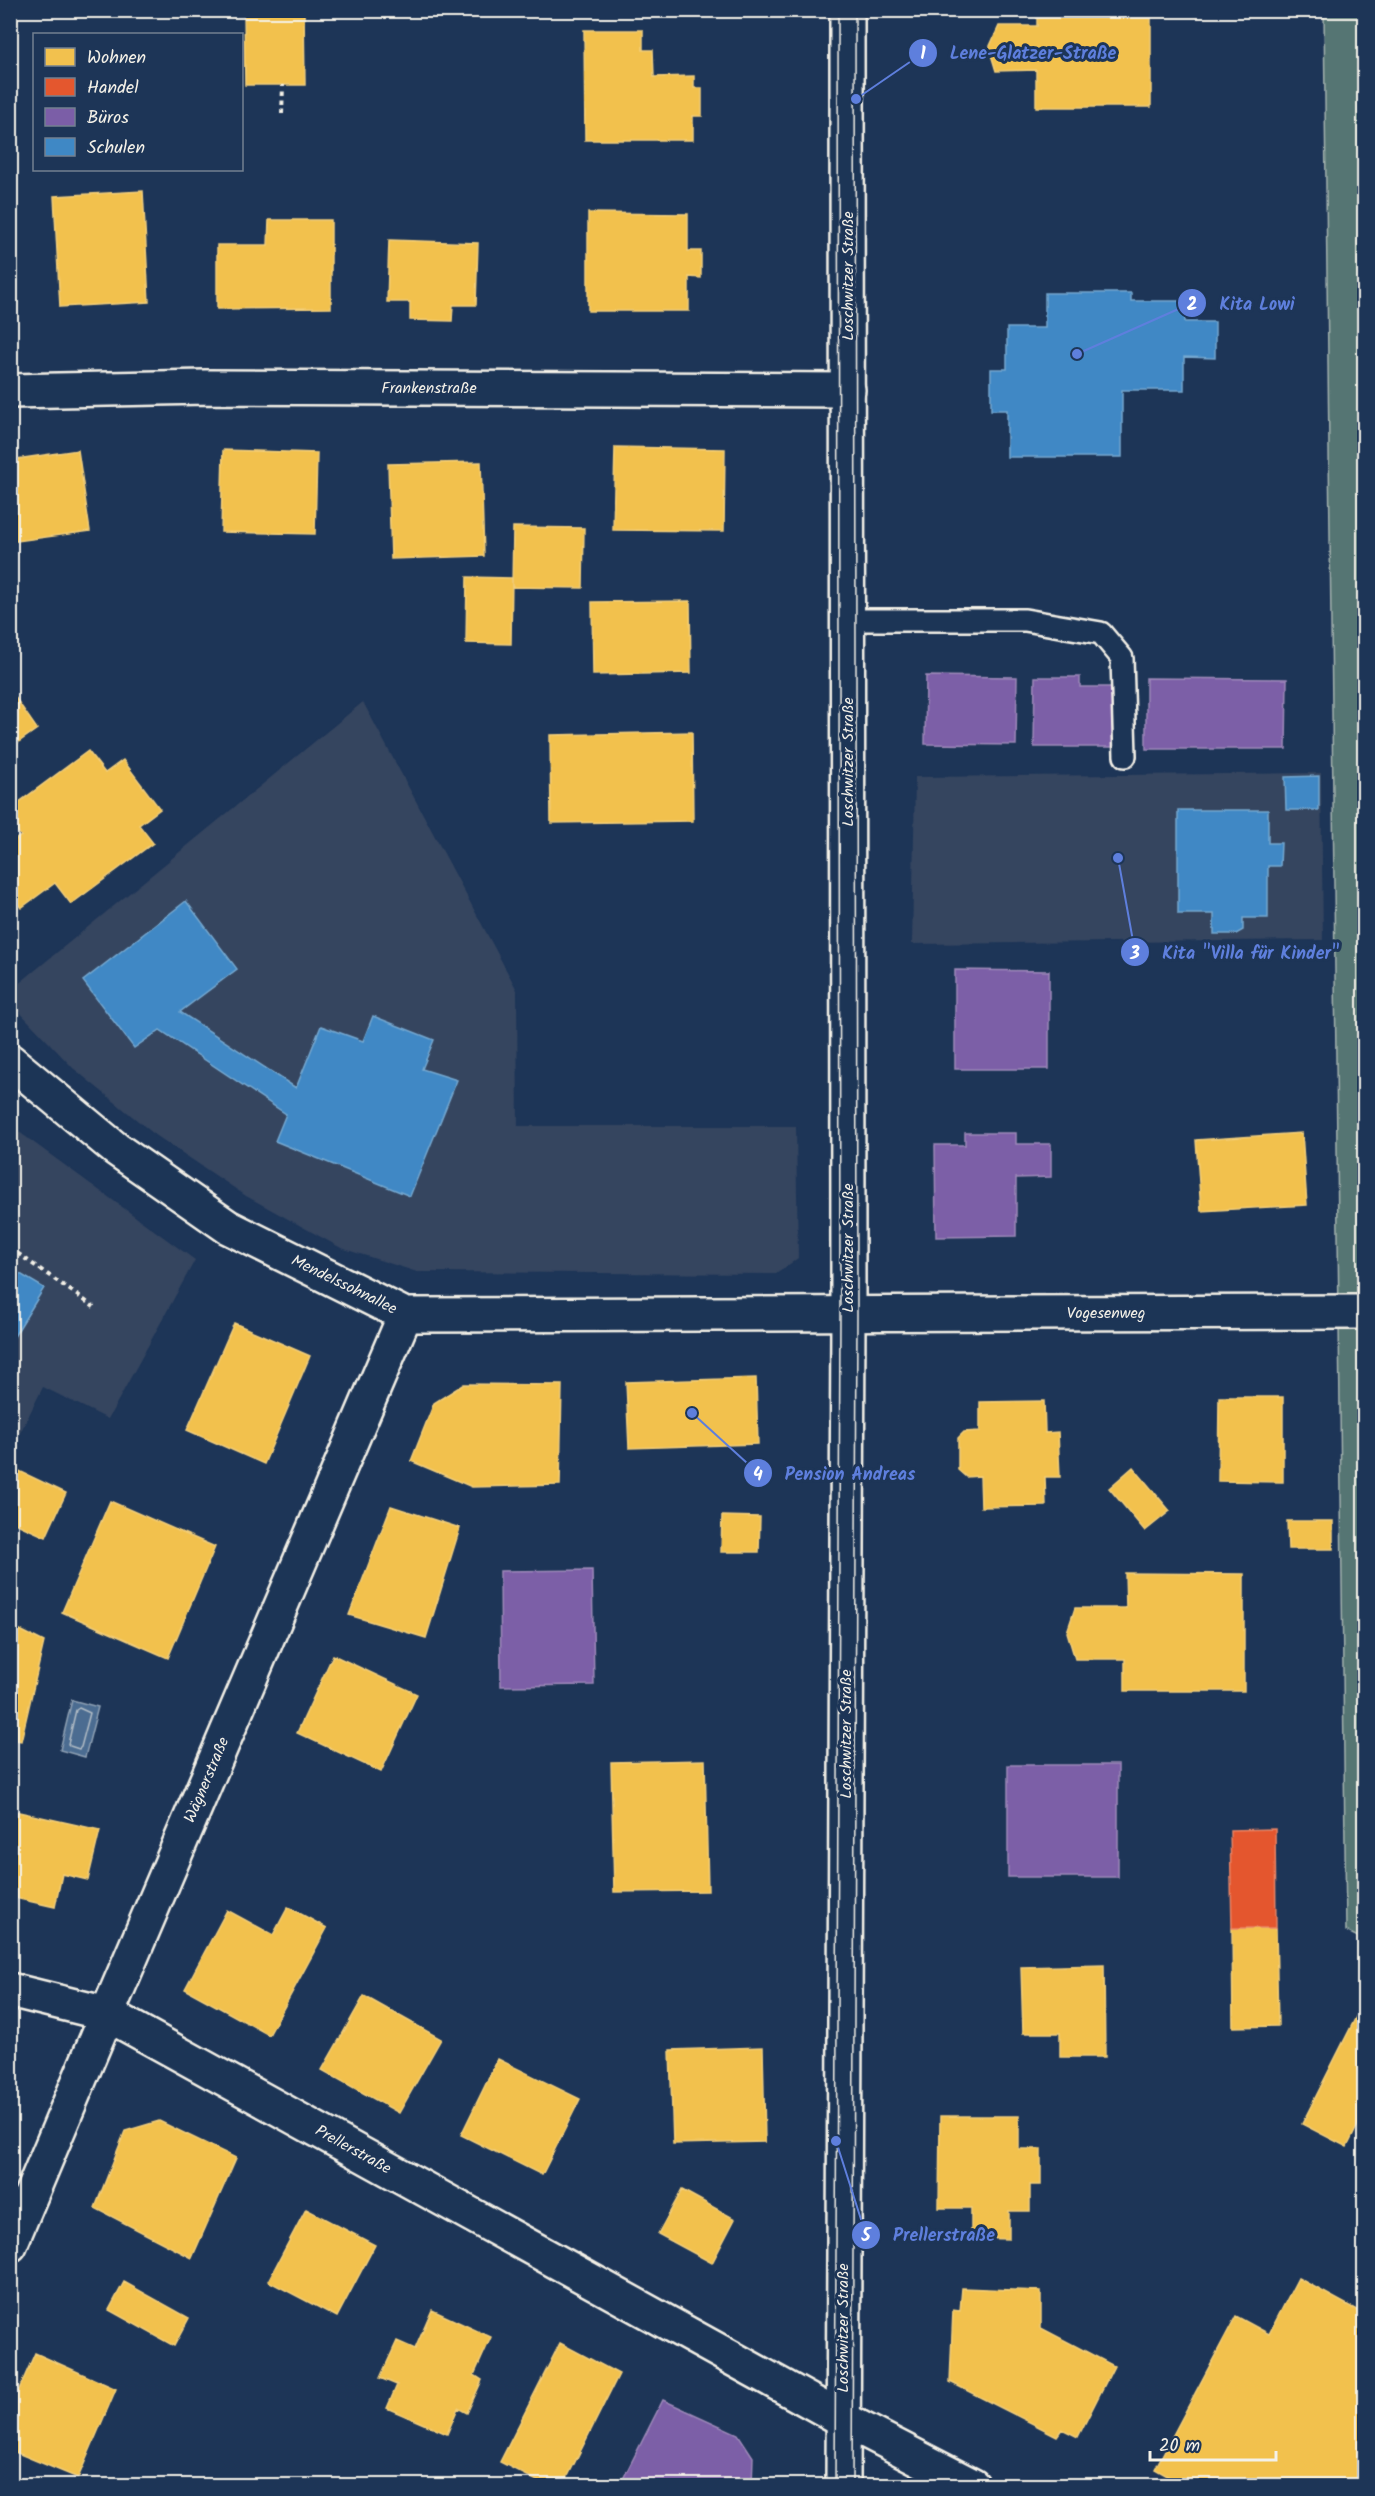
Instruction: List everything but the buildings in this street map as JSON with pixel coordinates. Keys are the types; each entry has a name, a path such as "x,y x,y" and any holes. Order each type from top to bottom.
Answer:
{"street":[{"name":"Loschwitzer Straße","path":"843,2486 848,1314 847,10"},
{"name":"Frankenstraße","path":"10,391 206,387 848,390"},
{"name":"Mendelssohnallee","path":"10,1061 116,1149 228,1227 405,1315 848,1314"},
{"name":"Vogesenweg","path":"848,1314 1365,1312"},
{"name":"Wägnerstraße","path":"10,2245 405,1315"},
{"name":"Prellerstraße","path":"10,1990 107,2014 843,2419 973,2486"}],"lane":[{"path":"848,620 1025,620 1101,633 1122,658 1125,756"}],"path":[{"path":"282,114 283,85"},
{"path":"10,1248 94,1307"}],"shaded area":[{"path":"363,702 517,990 518,1126 796,1126 798,1258 776,1274 417,1272 341,1248 246,1196 154,1134 73,1068 11,1003 11,990"},
{"path":"1321,773 1323,940 912,944 915,777"},
{"path":"11,1126 195,1260 108,1419 43,1387 11,1451"}],"green space":[{"path":"1324,11 1364,11 1364,1940 1346,1931"}],"water":[{"path":"72,1700 98,1707 85,1757 60,1750"}],"tram line":[{"path":"835,2486 840,1314 838,10"},
{"path":"852,2486 857,1314 855,10"}],"place":[{"name":"Lene-Glatzer-Straße","path":"856,99"},
{"name":"Kita Lowi","path":"1077,354"},
{"name":"Kita \"Villa für Kinder\"","path":"1118,858"},
{"name":"Pension Andreas","path":"692,1413"},
{"name":"Prellerstraße","path":"836,2141"}]}
